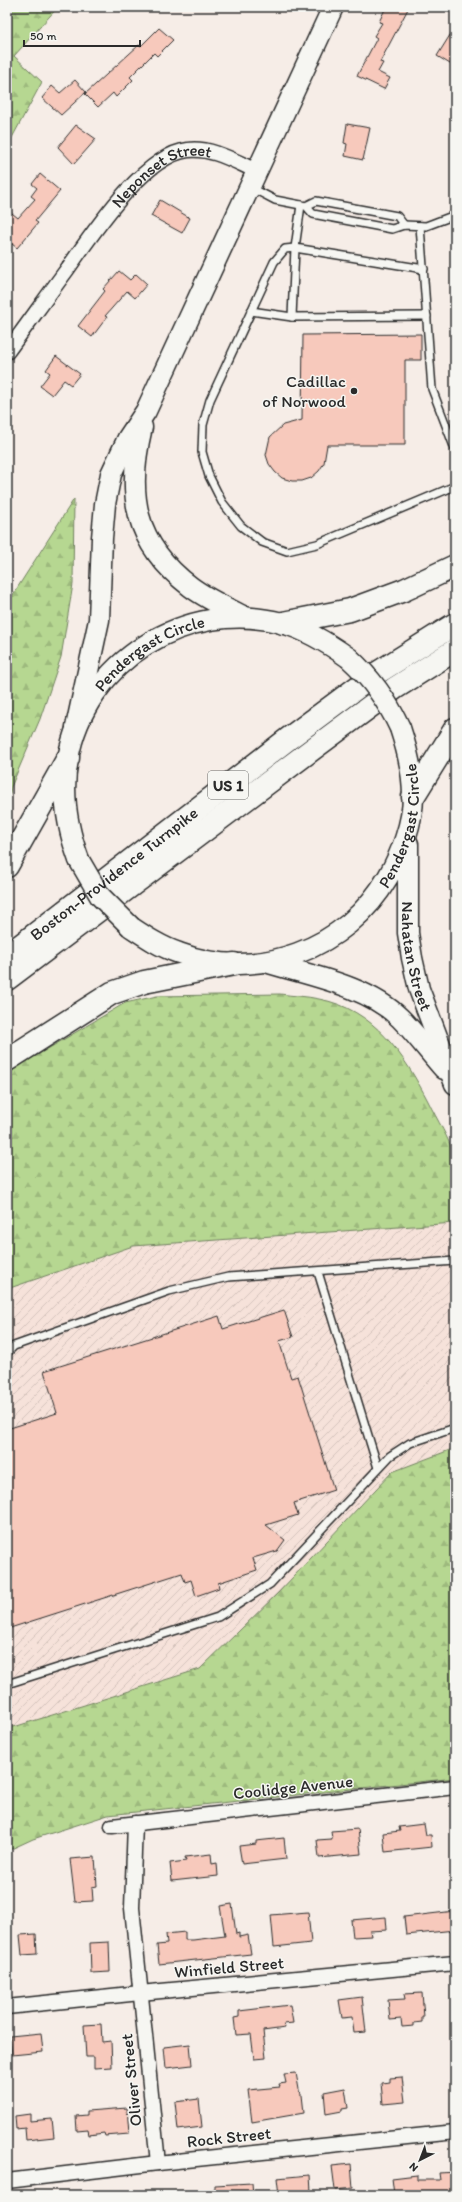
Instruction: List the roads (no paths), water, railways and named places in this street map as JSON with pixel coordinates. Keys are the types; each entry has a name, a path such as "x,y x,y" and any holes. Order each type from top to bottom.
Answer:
{"main road":[{"path":"76,727 99,620 102,538 105,504 111,474 128,438 146,411 333,7"},
{"path":"146,411 136,451 134,494 142,525 153,550 192,588 245,618"},
{"path":"283,623 350,610 404,590 455,566"},
{"name":"Pendergast Circle","path":"245,618 283,623 309,632 330,644 349,658 362,669 393,714 400,728 406,748 413,797 408,828 396,864 380,891 348,925 326,940 296,955 265,962 234,964 207,961 178,953 157,944 131,927 100,896 79,860 67,816 65,790 68,758 76,727 88,704 109,675 131,654 149,642 190,624 216,619 245,618"},
{"name":"Boston-Providence Turnpike","path":"7,956 294,734 374,675 455,624"},
{"name":"Boston-Providence Turnpike","path":"7,979 314,748 396,688 455,650"},
{"path":"413,797 455,729"},
{"path":"7,866 68,758"},
{"name":"Nahatan Street","path":"408,828 407,906 412,958 419,989 453,1082"},
{"name":"Nahatan Street","path":"265,962 350,987 374,999 399,1018 453,1082"},
{"path":"7,1060 112,993 144,982 234,964"}],"street":[{"name":"Neponset Street","path":"7,352 108,214 129,189 152,167 170,156 188,150 206,150 253,179"},
{"name":"Coolidge Avenue","path":"112,1826 455,1787"},
{"path":"135,1823 132,1908 140,1993"},
{"name":"Winfield Street","path":"7,2007 455,1963"},
{"name":"Oliver Street","path":"140,1993 158,2163"},
{"name":"Rock Street","path":"7,2181 158,2163 455,2132"}],"lane":[{"path":"253,179 275,200 304,206 314,214 392,229 404,225 426,226 455,215"},
{"path":"304,206 316,201 396,216 404,225"},
{"path":"292,317 295,248 304,206"},
{"path":"420,226 432,388 455,450"},
{"path":"424,269 295,248 285,249 274,262 210,400 203,426 202,452 209,476 222,502 241,526 262,542 287,551 317,544 455,486"},
{"path":"251,311 292,317 427,316"},
{"path":"7,1353 14,1346 169,1291 228,1277 318,1272 455,1261"},
{"path":"318,1272 378,1468"},
{"path":"7,1684 218,1617 270,1584 390,1456 410,1443 455,1428"}],"place":[{"name":"Cadillac of Norwood","path":"354,391"}]}
